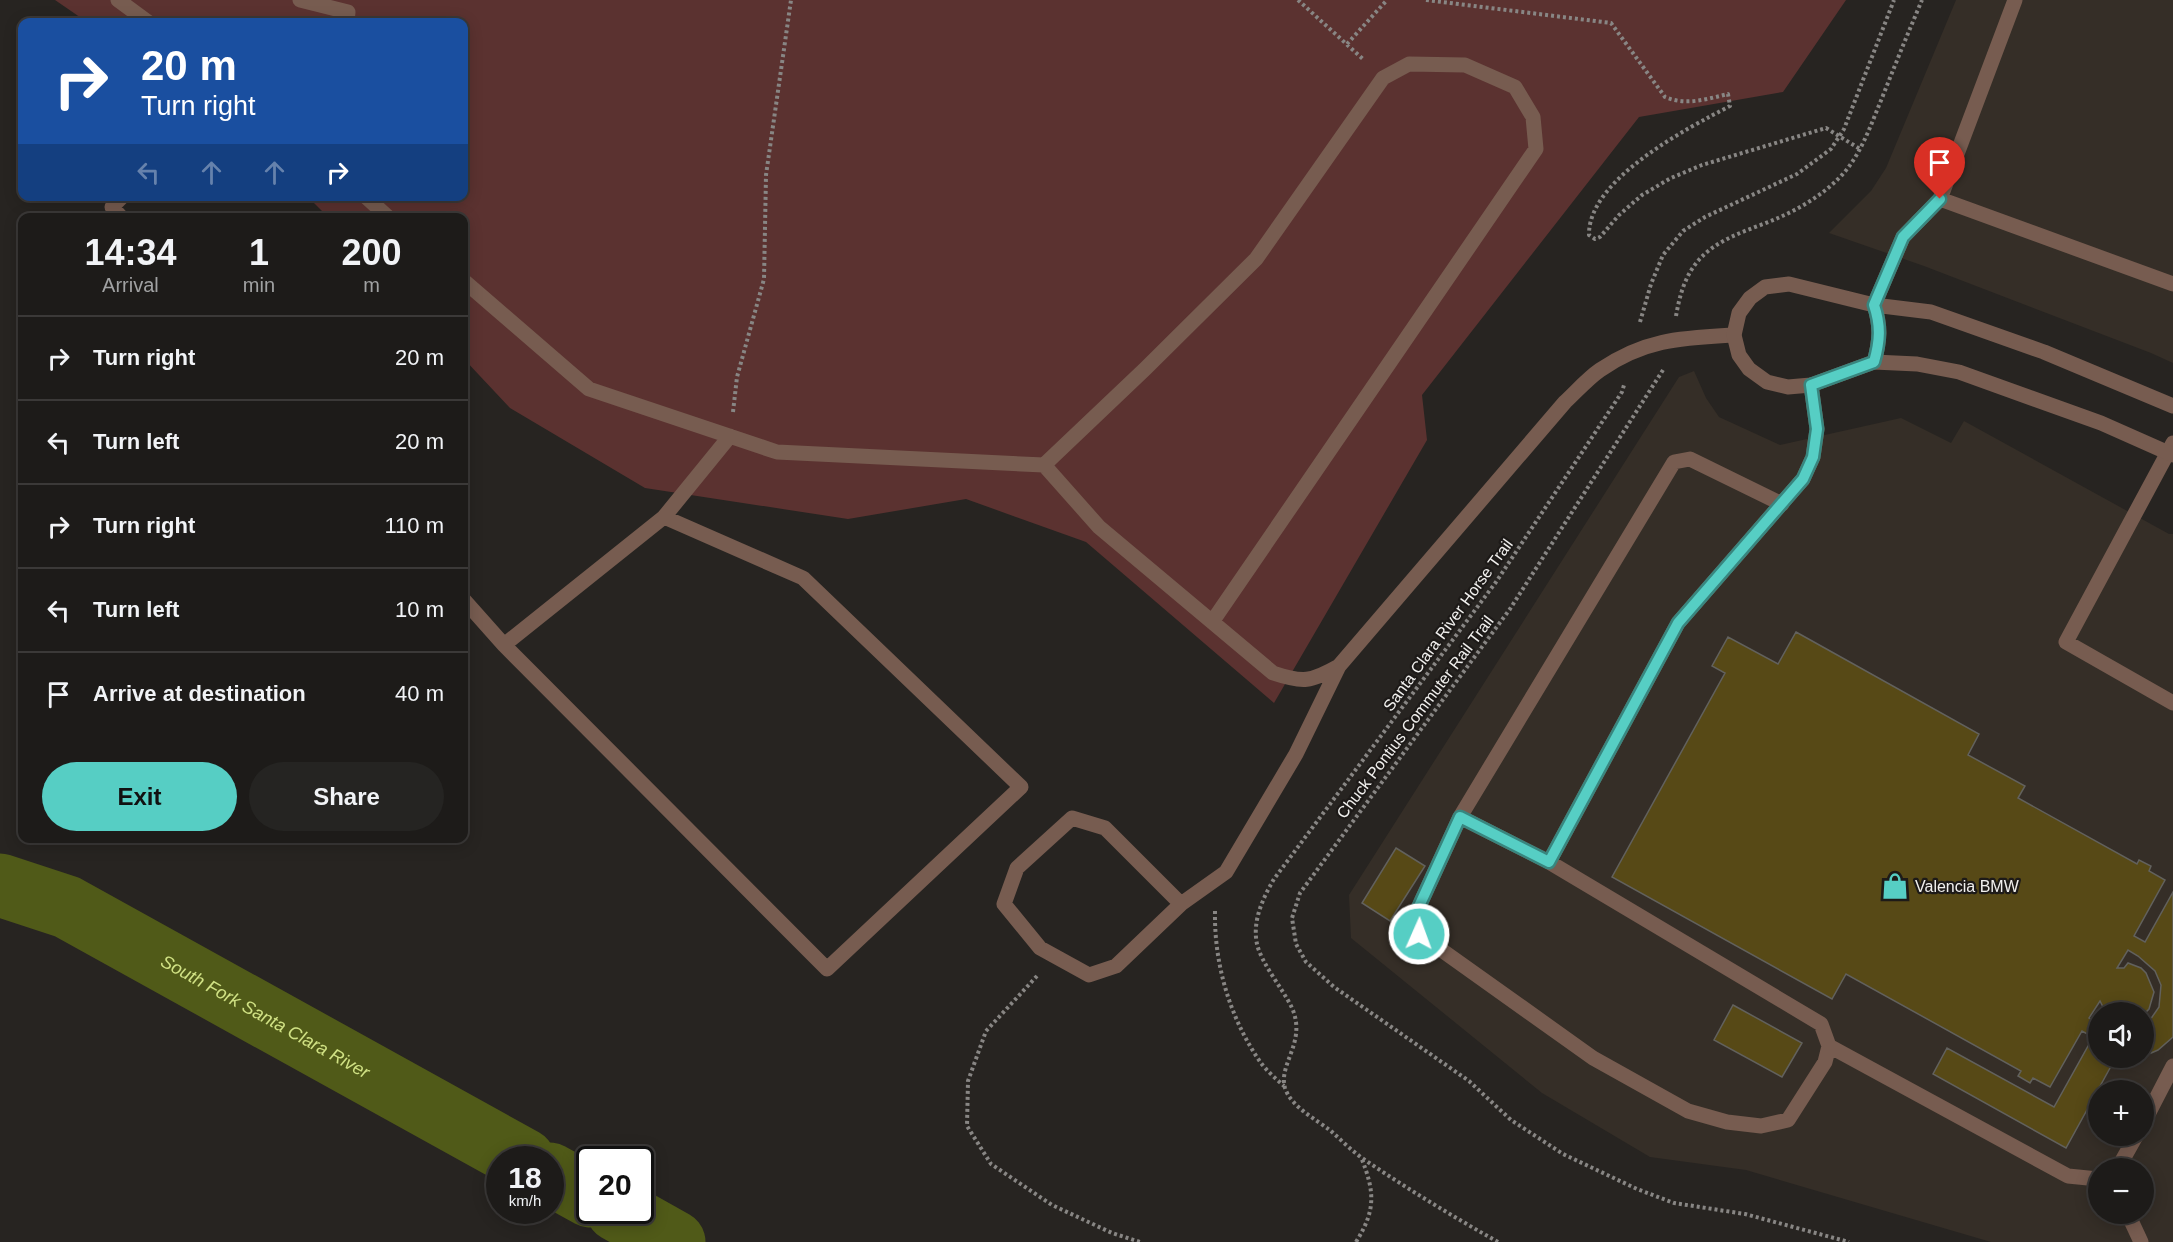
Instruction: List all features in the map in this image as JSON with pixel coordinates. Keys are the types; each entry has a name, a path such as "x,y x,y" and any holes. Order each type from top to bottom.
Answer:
{"street":[{"path":"118,0 143,18"},
{"path":"300,0 348,12 347,18"},
{"path":"1874,362 1880,340 1879,321 1874,305 1903,237 1940,199 2015,0"},
{"path":"1044,465 1256,259 1383,78 1409,64 1465,65 1515,87 1533,117 1536,149 1212,622"},
{"path":"1940,199 2173,284"},
{"path":"117,213 112,207 118,201"},
{"path":"370,201 384,213"},
{"path":"468,284 589,388 777,452 1044,465 1099,528 1273,673 1296,681 1319,678 1339,666"},
{"path":"2173,406 2044,352 1930,312 1874,305 1789,284 1765,287 1750,298 1739,313 1734,335 1739,355 1749,369 1767,382 1788,387 1811,385 1874,362 1917,364 1959,372 2171,450 2066,642 2173,703"},
{"path":"1181,904 1105,828 1072,818 1017,868 1004,904 1040,948 1089,975 1116,966 1181,904 1226,872 1296,753 1339,666 1565,402 1598,371 1633,350 1671,339 1734,335"},
{"path":"1549,862 1678,623 1803,479 1813,457 1817,429 1811,385"},
{"path":"504,645 664,517 730,436"},
{"path":"1460,817 1549,862 1821,1024 1829,1046 1825,1062 1788,1120 1761,1126 1727,1122 1688,1111 1593,1058 1419,934 1415,915 1460,817 1674,462 1690,459 1782,504"},
{"path":"468,604 504,645 827,969 1022,787 803,578 664,517"},
{"path":"1829,1046 2068,1176 2088,1178"},
{"path":"2154,1103 2173,1066"},
{"path":"2133,1224 2141,1242"}],"path":[{"path":"730,436 737,377 764,279 766,175 791,0"},
{"path":"1298,0 1383,78"},
{"path":"1347,44 1387,0"},
{"path":"1426,0 1611,23 1665,97 1676,101 1700,101 1728,94 1730,106 1675,134 1650,151 1612,187 1597,206 1589,226 1589,235 1595,239 1600,237 1619,215 1642,195 1671,178 1702,165 1826,128 1860,149"},
{"name":"Santa Clara River Horse Trail","path":"1285,1087 1286,1069 1293,1050 1297,1024 1284,991 1270,971 1257,944 1257,922 1262,899 1274,879 1496,582 1622,392 1651,284 1663,255 1683,231 1705,217 1797,174 1830,148 1844,129 1894,0"},
{"name":"Chuck Pontius Commuter Rail Trail","path":"1849,1242 1745,1214 1674,1203 1637,1189 1563,1154 1511,1120 1469,1081 1334,987 1306,962 1296,944 1292,918 1300,893 1510,609 1663,370 1683,286 1693,267 1703,255 1730,237 1803,206 1826,190 1843,174 1860,149 1922,0"},
{"path":"1219,878 1215,934 1220,971 1238,1021 1262,1064 1285,1087 1295,1104 1361,1157 1498,1242"},
{"path":"1055,955 986,1031 968,1081 967,1126 991,1164 1044,1199 1112,1233 1140,1242"},
{"path":"1356,1242 1366,1226 1372,1205 1370,1180 1361,1157"}],"shaded area":[{"path":"55,0 1846,0 1783,92 1639,117 1422,395 1427,440 1274,703 1086,542 966,499 848,519 645,488 510,408 468,363 468,213 324,213 312,201 468,201 468,18 81,18"},
{"path":"1956,0 2173,0 2173,363 1924,266 1829,233 1871,191 1886,168"},
{"path":"1694,371 1706,398 1719,417 1780,445 1901,418 1951,443 1964,421 2169,534 2173,534 2173,1242 1991,1242 1746,1170 1650,1157 1542,1093 1351,938 1349,895 1679,377"}],"building":[{"name":"Valencia BMW","path":"1796,632 1979,734 1968,755 2025,786 2018,798 2137,864 2139,860 2151,866 2149,871 2165,880 2134,936 2145,942 2173,892 2173,1037 2154,1052 2154,1014 2159,1007 2161,985 2155,971 2128,950 2117,968 2124,968 2128,963 2141,968 2146,973 2154,992 2151,1002 2088,1002 2088,1034 2082,1031 2050,1087 2033,1078 2030,1083 2018,1076 2021,1071 1846,974 1832,999 1612,877 1725,673 1712,666 1728,637 1778,664"},
{"path":"1396,848 1425,866 1390,921 1362,903"},
{"path":"1733,1005 1802,1043 1782,1077 1714,1040"},
{"name":"Valencia BMW","path":"2088,1046 2088,1068 2110,1068 2103,1080 2088,1080 2088,1108 2066,1148 1933,1074 1947,1048 2054,1107"}],"waterway":[{"name":"South Fork Santa Clara River","path":"0,885 67,907 499,1146"},
{"name":"South Fork Santa Clara River","path":"564,1182 576,1188"},
{"name":"South Fork Santa Clara River","path":"642,1224 674,1242"}],"place":[{"name":"Valencia BMW","path":"1895,886"}],"route":[{"path":"1419,934 1415,915 1460,817 1549,862 1678,623 1803,479 1813,457 1817,429 1811,385 1874,362 1880,340 1879,321 1874,305 1903,237 1940,199"}]}
